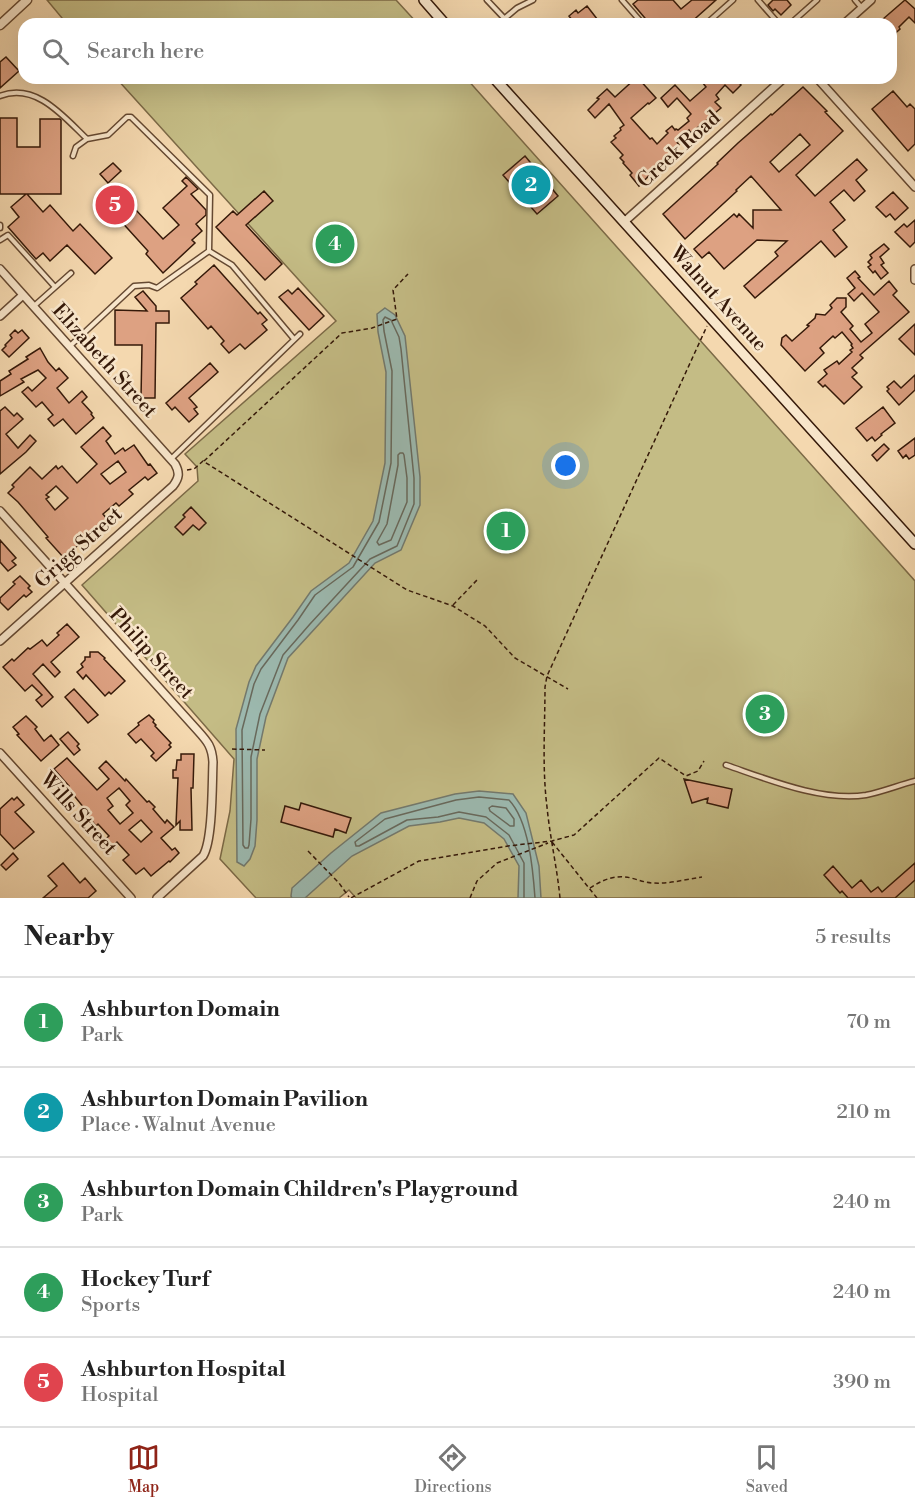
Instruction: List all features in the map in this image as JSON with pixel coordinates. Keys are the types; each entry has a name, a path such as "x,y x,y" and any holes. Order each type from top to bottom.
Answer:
{"main road":[{"path":"424,0 440,18"},
{"name":"Walnut Avenue","path":"499,84 915,544"}],"street":[{"path":"0,25 27,0"},
{"path":"851,18 871,0"},
{"name":"Creek Road","path":"624,222 777,84"},
{"path":"822,84 915,187"},
{"name":"Elizabeth Street","path":"0,269 171,460 178,470 178,477"},
{"path":"915,269 915,280"},
{"path":"0,316 23,295"},
{"name":"Grigg Street","path":"0,641 173,486 178,477"},
{"name":"Philip Street","path":"0,512 209,744 213,762 207,850 157,898"},
{"name":"Wills Street","path":"0,753 131,898"}],"lane":[{"path":"487,0 504,18 532,0"},
{"path":"622,0 638,18"},
{"path":"713,18 733,0"},
{"path":"758,0 774,18"},
{"path":"797,18 817,0"},
{"path":"855,0 862,8"},
{"path":"0,96 18,92 34,96 53,107 87,139"},
{"path":"73,156 76,147 87,139 108,135 127,117 131,117 210,195 209,251"},
{"path":"0,240 8,235 55,287"},
{"path":"209,251 232,265 294,339"},
{"path":"70,346 135,286 149,285 157,288 209,251"},
{"path":"33,306 71,273"},
{"path":"171,460 300,334"},
{"path":"726,765 773,781 835,796 867,795 915,780"}],"path":[{"path":"194,469 342,333 372,328 397,319 393,290 408,274"},
{"path":"560,898 544,772 547,676 711,318"},
{"path":"203,461 407,590 453,606 485,626 515,658 568,689"},
{"path":"453,606 477,580"},
{"path":"232,749 265,750"},
{"path":"308,851 350,898 419,861 574,836 659,758 686,776 698,771 704,761"},
{"path":"552,841 597,898"},
{"path":"470,898 477,881 497,863 552,841"},
{"path":"589,889 600,881 615,877 628,877 658,884 702,877"}],"shaded area":[{"path":"47,0 396,0 412,18 62,18"},
{"path":"121,84 471,84 915,581 915,898 356,898 349,890 339,898 256,898 220,859 230,811 234,759 82,585 198,481 197,467 185,454 336,321"}],"water":[{"path":"385,308 395,315 405,336 420,477 420,505 401,550 375,563 288,658 266,717 257,759 255,846 250,859 244,866 237,862 236,729 249,682 256,666 311,591 349,563 373,521 385,463 386,372 377,314"},
{"path":"479,791 513,794 526,813 539,866 541,898 518,898 519,866 504,839 484,823 459,818 409,826 352,856 305,898 292,898 292,888 381,813 455,794"}],"building":[{"path":"638,0 673,0 681,9 692,0 716,0 696,18 645,18 633,4"},
{"path":"773,0 787,0 791,5 781,15 768,5"},
{"path":"905,0 915,9 915,23 909,17 897,32 897,18 884,18"},
{"path":"587,6 596,18 570,18 569,16 576,10 578,13"},
{"path":"6,57 18,72 0,88 0,62"},
{"path":"629,84 643,84 656,98 631,118 657,144 672,126 678,130 689,121 687,118 691,114 677,98 668,107 661,98 675,85 690,101 706,87 704,84 741,85 733,93 725,85 716,95 719,99 715,102 721,108 691,133 689,130 677,142 679,145 668,156 669,158 639,186 620,158 623,155 611,142 624,125 609,104 595,118 588,110 607,89 615,97"},
{"path":"803,87 843,131 796,175 815,196 857,159 867,170 856,180 865,191 854,201 844,190 830,202 845,220 833,230 847,247 835,257 821,241 755,298 744,286 778,256 775,252 787,241 757,240 724,269 709,252 702,258 694,249 734,214 737,217 739,214 753,228 753,210 781,210 751,176 685,239 663,214 738,143","holes":["800,134 810,145 779,172 770,162"]},
{"path":"893,91 907,107 910,104 915,109 915,144 908,151 872,109"},
{"path":"0,118 17,118 17,147 40,147 40,119 61,120 61,194 27,194 43,212 50,205 73,231 80,224 112,258 95,274 67,245 50,261 43,253 36,259 8,227 19,217 11,207 26,194 0,194"},
{"path":"525,156 558,196 537,214 503,175"},
{"path":"113,163 121,171 108,183 100,174"},
{"path":"186,177 198,189 191,194 206,210 206,215 196,224 202,231 192,240 195,243 163,273 146,254 148,251 109,208 122,195 163,239 179,225 163,208 187,186 182,181"},
{"path":"264,191 273,201 246,225 282,264 265,280 216,227 233,211 237,215"},
{"path":"893,192 908,208 895,220 890,214 886,217 876,207"},
{"path":"915,220 915,242 910,247 895,232 904,224 907,227"},
{"path":"884,244 889,249 880,257 884,263 881,265 888,273 881,279 875,271 873,273 868,267 871,265 868,262 872,258 870,255"},
{"path":"214,265 258,314 260,312 267,320 262,324 267,330 245,349 240,344 229,353 221,344 224,341 211,326 208,329 181,298"},
{"path":"855,271 860,277 858,278 874,295 889,281 897,291 893,295 909,312 860,355 863,358 852,368 857,373 852,377 862,387 844,404 825,385 823,387 818,382 827,374 824,370 837,361 839,364 852,352 850,350 853,348 852,344 842,332 835,338 833,336 820,348 824,353 805,371 781,345 782,338 786,335 792,341 809,326 807,325 816,314 825,315 837,298 846,298 846,307 841,312 853,326 850,329 861,342 872,333 865,324 879,312 862,293 854,301 848,294 855,288 847,278"},
{"path":"298,288 324,316 309,330 279,297 288,290 292,294"},
{"path":"143,291 156,306 156,311 169,311 169,323 156,323 155,398 141,398 142,345 115,345 115,310 147,311 135,297"},
{"path":"915,324 915,355 899,339"},
{"path":"15,330 18,333 22,330 29,338 9,357 2,350 12,338 10,335"},
{"path":"40,348 56,371 59,368 68,378 57,388 69,403 82,391 87,397 82,402 94,418 76,434 63,419 54,426 48,419 53,415 42,402 36,407 22,392 28,387 32,391 46,378 38,370 21,379 24,382 0,396 0,381 11,374 9,371"},
{"path":"210,363 218,372 189,398 197,407 194,409 198,414 189,422 175,407 172,410 166,403"},
{"path":"915,375 915,390 899,405 887,391 889,389 887,387 894,381 901,388"},
{"path":"5,407 14,416 17,413 23,419 6,434 18,448 30,435 36,441 0,474 0,411"},
{"path":"883,407 895,423 875,441 872,437 867,441 856,428"},
{"path":"103,427 111,436 106,441 115,454 123,448 125,451 134,445 148,465 150,464 157,473 148,480 145,477 129,490 133,494 119,506 116,503 103,514 107,519 64,558 8,493 14,487 12,485 30,467 42,479 56,466 58,469 62,466 77,483 97,464 81,447","holes":["118,461 126,472 110,484 101,474","56,486 68,498 55,510 46,499 49,497 46,495"]},
{"path":"915,438 915,455 909,459 906,455 903,458 898,451"},
{"path":"884,444 889,449 877,461 872,455"},
{"path":"191,507 206,523 199,530 193,525 183,535 175,527"},
{"path":"0,540 16,558 12,561 16,565 8,571 0,562"},
{"path":"20,576 30,586 28,588 32,592 26,597 24,595 8,610 0,602 0,598"},
{"path":"67,624 79,637 51,662 60,672 55,677 43,664 33,674 53,697 42,707 36,700 42,695 32,685 25,691 3,667 42,640 47,646"},
{"path":"90,652 98,652 125,681 111,694 109,692 105,696 86,675 83,679 77,672 83,667 81,664 85,657 90,657"},
{"path":"74,689 98,715 88,723 65,697"},
{"path":"149,715 154,720 155,726 171,743 169,745 171,747 156,761 151,756 154,753 141,739 136,743 128,734"},
{"path":"26,716 37,727 35,729 44,741 51,735 59,745 41,761 17,735 19,734 13,727"},
{"path":"68,732 79,744 77,746 80,750 74,755 60,739"},
{"path":"181,754 194,754 193,788 191,788 192,830 180,830 180,821 176,825 178,778 173,778 173,770 176,770 177,760 181,760"},
{"path":"67,758 97,790 109,779 99,768 106,761 147,802 149,801 155,807 153,809 165,823 167,820 174,827 161,838 172,850 175,848 179,853 151,876 144,868 136,874 123,860 129,855 117,842 109,849 102,842 109,836 98,824 96,826 67,787 69,786 54,769","holes":["119,788 130,801 126,805 133,813 120,824 108,810 113,806 107,798","141,820 152,832 141,842 129,830"]},
{"path":"684,779 732,789 728,808 707,803 708,798 692,803"},
{"path":"17,797 24,805 15,812 34,832 14,849 0,834 0,809 12,798 14,800"},
{"path":"301,803 351,818 346,833 335,829 333,837 281,822 285,806 299,810"},
{"path":"13,853 18,859 6,870 1,865"},
{"path":"63,863 80,883 85,878 96,891 88,898 43,898 57,886 48,876"},
{"path":"915,863 915,880 895,898 848,898 842,891 840,893 824,875 833,866 852,888 861,880 871,892 878,887 882,892"}],"place":[{"name":"Ashburton Domain Pavilion","path":"531,185"},
{"name":"Ashburton Hospital","path":"115,205"},
{"name":"Hockey Turf","path":"335,244"},
{"name":"Ashburton Domain","path":"506,531"},
{"name":"Ashburton Domain Children's Playground","path":"765,714"}]}
